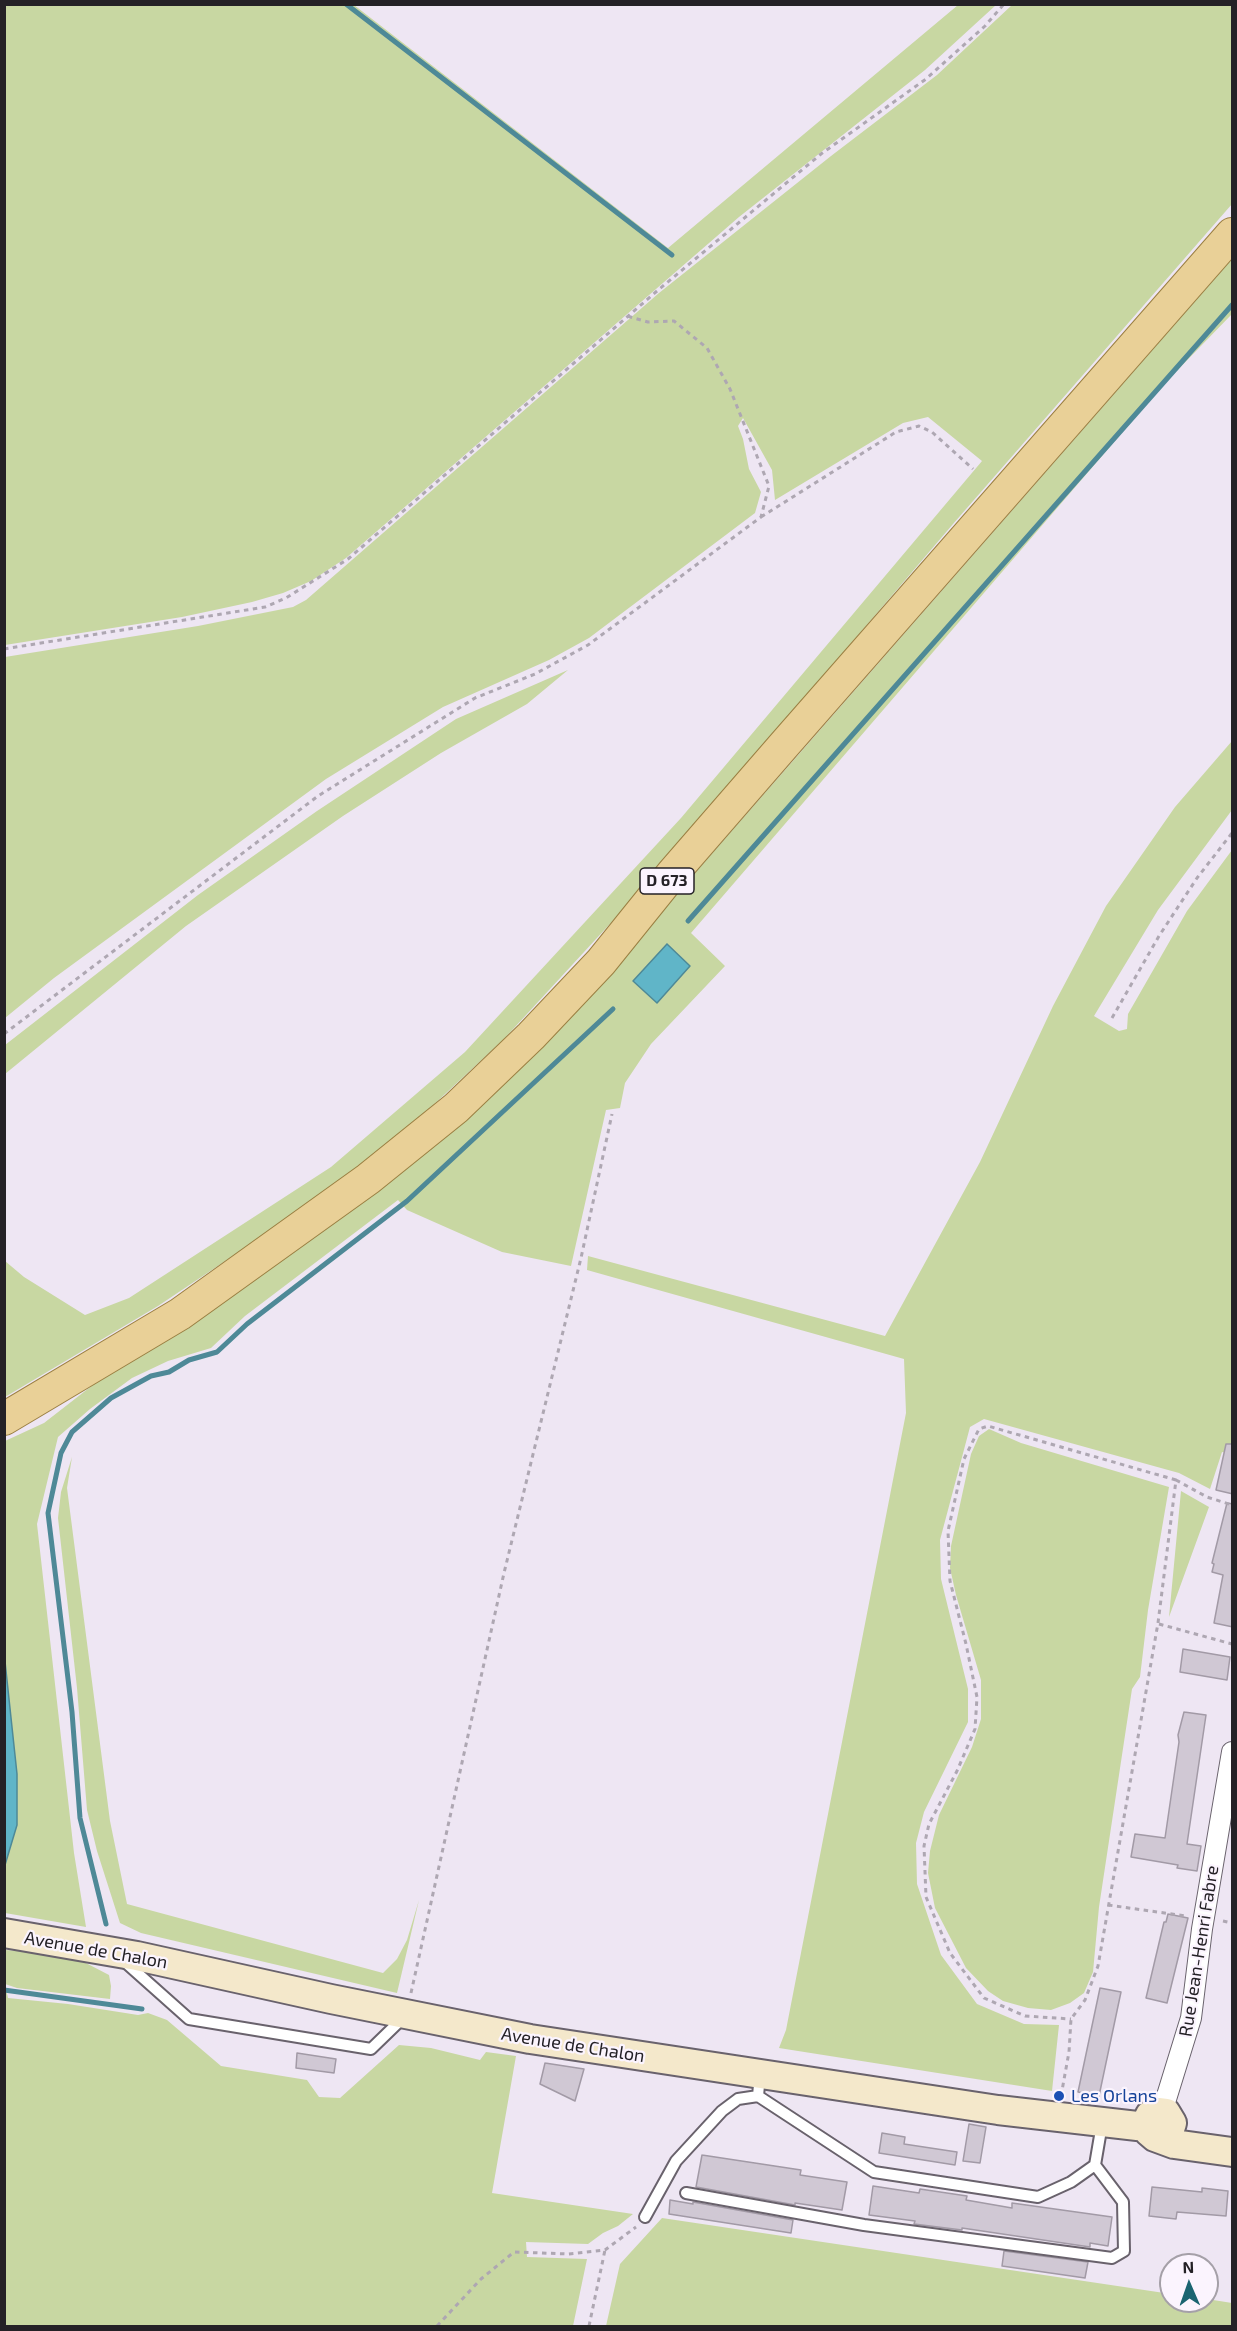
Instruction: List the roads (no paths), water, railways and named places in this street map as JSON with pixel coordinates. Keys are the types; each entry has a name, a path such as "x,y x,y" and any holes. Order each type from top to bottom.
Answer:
{"main road":[{"name":"D 673","path":"4,1419 180,1314 368,1179 456,1108 531,1036 601,962 672,874 1047,442 1233,234"},
{"name":"Avenue de Chalon","path":"4,1933 114,1952 406,2015 759,2085 1058,2119 1102,2123 1160,2124"},
{"path":"1160,2124 1233,2133"},
{"path":"1160,2124 1174,2144 1233,2152"}],"street":[{"name":"Rue Jean-Henri Fabre","path":"1160,2124 1191,2018 1204,1918 1230,1785 1233,1752"}],"lane":[{"path":"114,1952 189,2019 372,2049 406,2015"},
{"path":"645,2217 676,2161 722,2111 759,2085 874,2172 1038,2197 1071,2182 1095,2165 1102,2123"},
{"path":"686,2193 864,2225 1112,2258 1124,2251 1123,2202 1095,2165"}],"water":[{"path":"667,944 690,966 657,1003 633,981"},
{"path":"4,1652 17,1774 17,1825 5,1865"}],"waterway":[{"path":"346,4 672,255"},
{"path":"688,921 1232,305"},
{"path":"106,1924 80,1818 72,1712 48,1513 61,1453 72,1432 111,1398 151,1376 169,1372 189,1360 217,1352 247,1324 407,1201 613,1009"},
{"path":"4,1990 142,2009"}],"place":[{"name":"Les Orlans","path":"1059,2096"}]}
